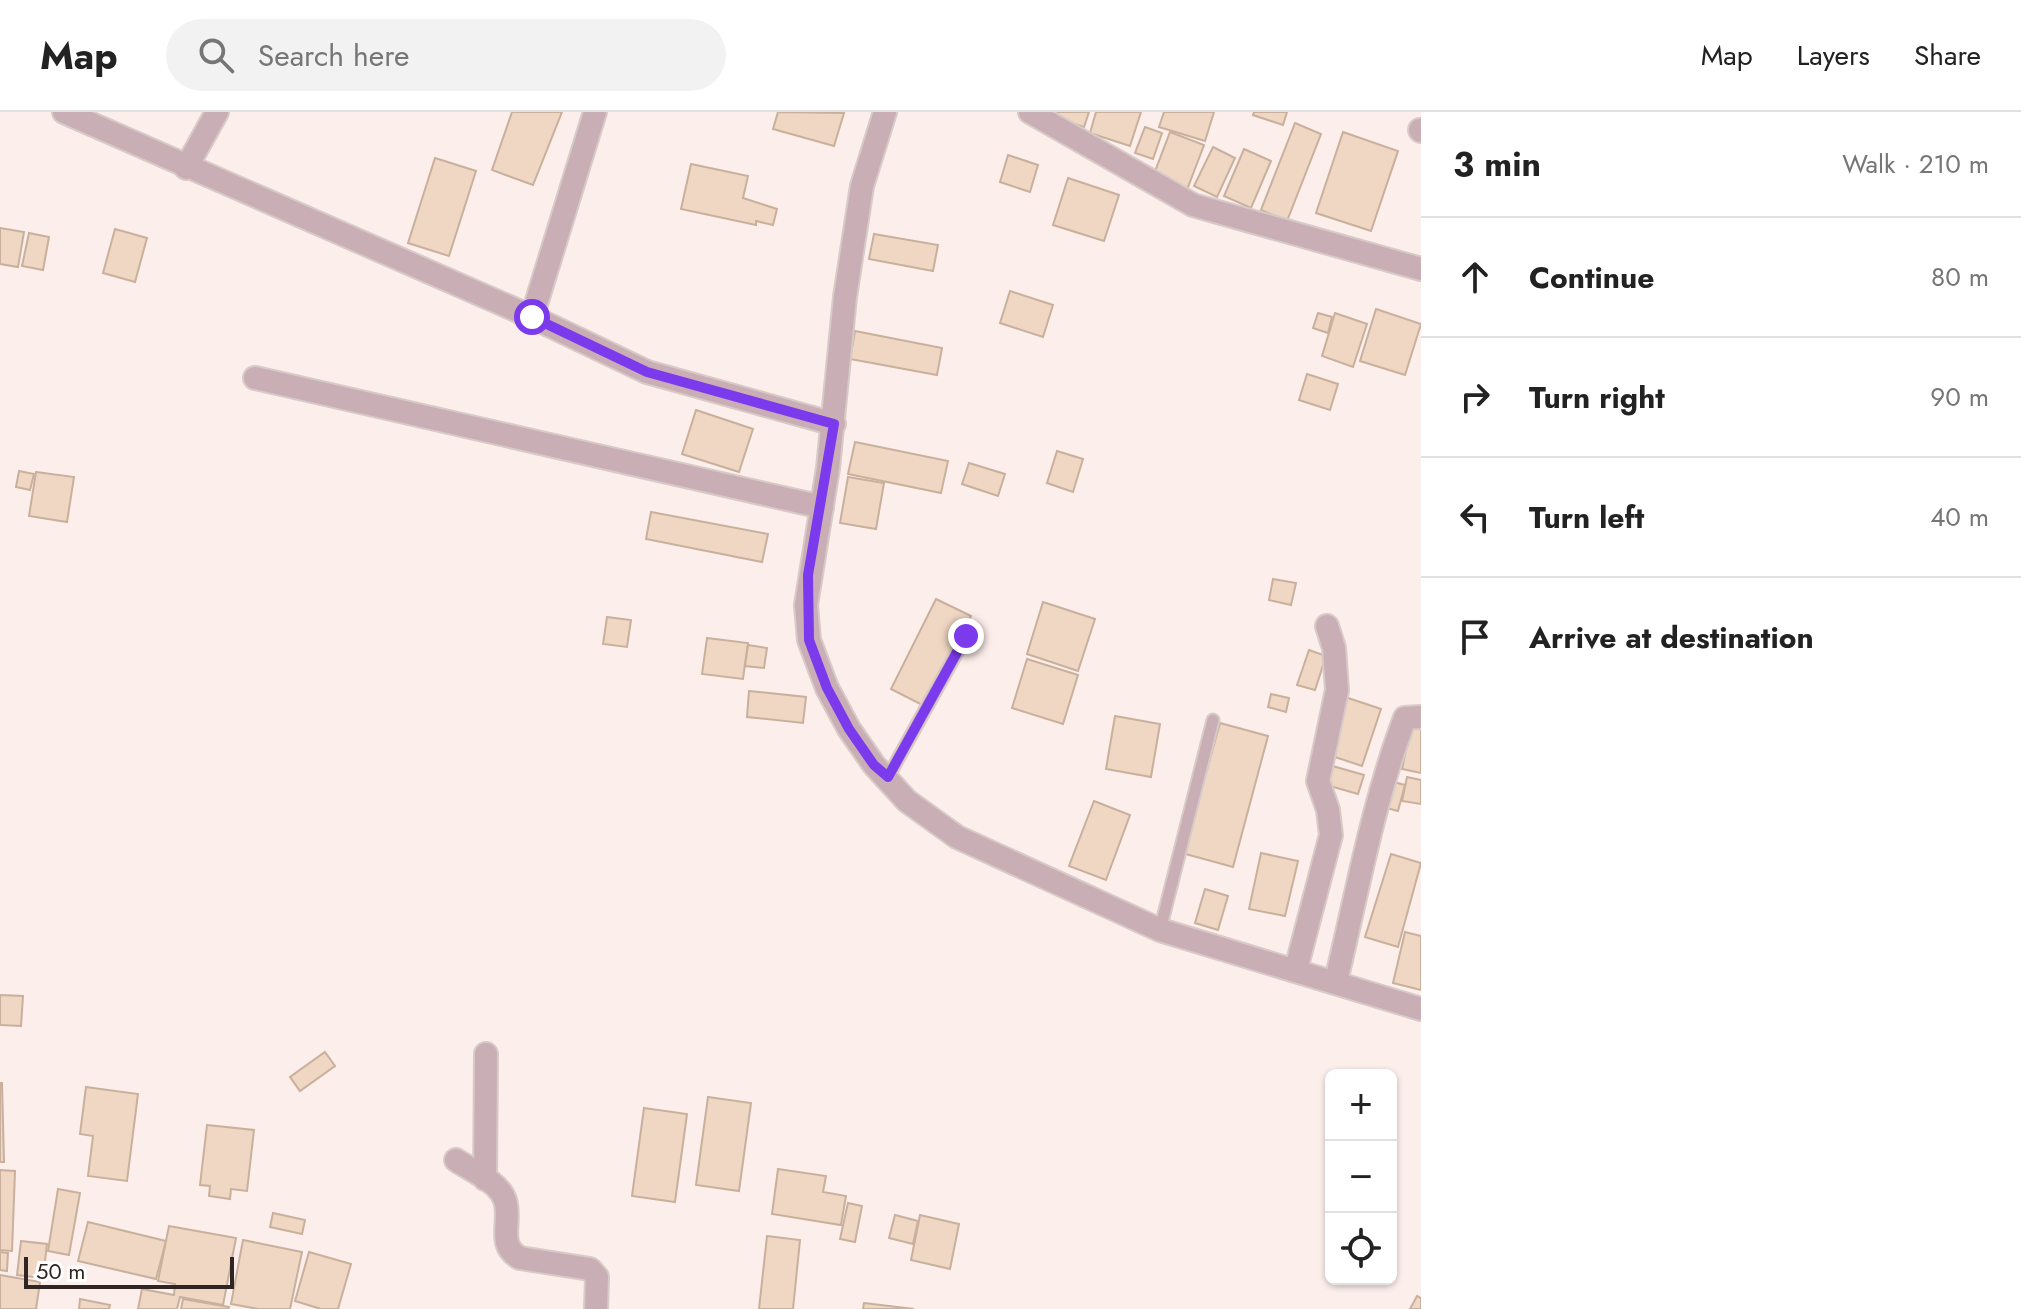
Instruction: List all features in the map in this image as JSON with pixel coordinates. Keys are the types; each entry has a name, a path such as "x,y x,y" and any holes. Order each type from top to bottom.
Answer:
{"street":[{"path":"64,112 532,317 647,372 834,424"},
{"path":"186,168 217,112"},
{"path":"532,317 595,112"},
{"path":"885,112 862,186 845,297 834,424 808,575 809,640 827,688 849,729 874,765 907,801 957,837 1160,930 1421,1009"},
{"path":"1030,112 1193,205 1421,269"},
{"path":"255,378 822,507"},
{"path":"1296,969 1331,835 1328,810 1318,781 1337,690 1334,648 1327,626"},
{"path":"1336,981 1383,785 1400,731 1408,715 1421,717"},
{"path":"485,1179 486,1054"},
{"path":"456,1160 496,1186 505,1201 507,1246 511,1253 520,1258 590,1269 597,1277 596,1309"}],"lane":[{"path":"888,777 966,636"},
{"path":"1160,930 1213,720"}],"building":[{"path":"512,112 562,112 533,185 492,170"},
{"path":"778,112 844,113 834,146 773,129"},
{"path":"1054,112 1089,112 1084,127 1052,117"},
{"path":"1096,112 1141,112 1130,146 1090,133"},
{"path":"1164,112 1214,112 1205,141 1159,127"},
{"path":"1254,112 1287,112 1283,125 1253,115"},
{"path":"1295,123 1321,134 1287,221 1261,210"},
{"path":"1145,127 1162,133 1153,159 1135,153"},
{"path":"1170,132 1204,145 1185,195 1151,182"},
{"path":"1343,132 1398,151 1371,231 1316,213"},
{"path":"1213,147 1235,158 1217,197 1194,186"},
{"path":"1244,149 1271,161 1251,208 1224,196"},
{"path":"1008,155 1038,165 1030,192 1000,182"},
{"path":"435,158 476,171 449,256 408,243"},
{"path":"691,164 748,176 743,198 777,209 773,225 756,221 756,225 681,209"},
{"path":"1068,178 1119,195 1104,241 1053,225"},
{"path":"0,228 24,232 18,267 0,264"},
{"path":"115,229 147,238 135,282 103,273"},
{"path":"29,233 49,237 43,270 22,266"},
{"path":"874,234 938,245 933,271 869,259"},
{"path":"1010,291 1053,305 1043,337 1000,323"},
{"path":"1376,309 1421,324 1405,375 1360,361"},
{"path":"1318,313 1332,317 1328,333 1313,328"},
{"path":"1335,313 1367,324 1353,367 1322,356"},
{"path":"855,331 942,348 937,375 850,359"},
{"path":"1307,374 1338,384 1330,410 1299,400"},
{"path":"696,410 753,429 739,472 682,454"},
{"path":"855,442 948,461 941,493 848,474"},
{"path":"1057,451 1083,459 1073,492 1047,483"},
{"path":"969,463 1005,474 998,496 962,484"},
{"path":"19,471 34,474 30,490 16,487"},
{"path":"36,472 74,477 67,522 29,516"},
{"path":"848,477 884,483 876,529 840,523"},
{"path":"651,512 768,534 762,562 646,539"},
{"path":"1273,579 1296,583 1291,605 1269,600"},
{"path":"936,599 971,616 926,707 891,689"},
{"path":"1043,602 1095,619 1078,671 1027,654"},
{"path":"607,617 631,620 627,647 603,644"},
{"path":"707,638 748,643 743,679 702,674"},
{"path":"748,645 767,648 764,668 745,666"},
{"path":"1309,650 1326,656 1315,690 1297,685"},
{"path":"1027,659 1078,675 1063,724 1012,708"},
{"path":"749,691 806,697 803,723 747,717"},
{"path":"1271,694 1289,698 1286,712 1268,707"},
{"path":"1345,697 1381,709 1362,766 1326,754"},
{"path":"1115,716 1160,724 1151,777 1106,769"},
{"path":"1220,723 1268,736 1233,867 1182,853 1196,770 1206,773"},
{"path":"1411,726 1421,729 1421,773 1402,769"},
{"path":"1329,765 1364,775 1358,794 1323,784"},
{"path":"1407,777 1421,780 1421,804 1402,801"},
{"path":"1386,780 1405,785 1398,811 1379,806"},
{"path":"1094,801 1130,815 1106,880 1069,866"},
{"path":"1261,853 1298,861 1285,916 1249,909"},
{"path":"1391,854 1421,863 1398,947 1365,937"},
{"path":"1205,889 1228,896 1218,930 1195,923"},
{"path":"1405,932 1421,936 1421,990 1393,983"},
{"path":"0,995 23,996 21,1026 0,1025"},
{"path":"325,1052 335,1066 300,1091 290,1077"},
{"path":"2,1083 4,1162 0,1162"},
{"path":"86,1087 138,1094 127,1181 88,1176 93,1136 80,1134"},
{"path":"708,1097 751,1103 739,1191 696,1185"},
{"path":"644,1108 687,1114 675,1202 632,1196"},
{"path":"207,1125 254,1130 247,1191 231,1189 230,1199 209,1196 210,1186 200,1185"},
{"path":"778,1169 826,1176 823,1192 846,1196 841,1225 772,1214"},
{"path":"0,1170 15,1171 12,1251 0,1250"},
{"path":"58,1189 80,1193 69,1255 48,1251"},
{"path":"848,1203 862,1206 855,1242 840,1239"},
{"path":"273,1213 305,1220 302,1234 270,1227"},
{"path":"895,1215 918,1221 913,1244 889,1238"},
{"path":"920,1215 959,1224 950,1269 911,1260"},
{"path":"88,1222 166,1241 156,1279 78,1261"},
{"path":"169,1226 236,1238 223,1305 180,1297 177,1309 138,1309 142,1289 174,1295 175,1284 158,1281"},
{"path":"767,1236 800,1240 793,1309 759,1309"},
{"path":"243,1240 302,1252 290,1309 258,1309 231,1304"},
{"path":"21,1241 47,1244 43,1278 17,1275"},
{"path":"0,1252 8,1253 7,1271 0,1270"},
{"path":"309,1252 351,1264 338,1309 321,1309 295,1301"},
{"path":"0,1275 40,1282 36,1309 0,1309"},
{"path":"1417,1296 1421,1298 1421,1309 1410,1309"},
{"path":"80,1299 110,1305 109,1309 79,1309"},
{"path":"183,1299 229,1307 181,1309"},
{"path":"864,1303 914,1309 863,1309"}],"route":[{"path":"532,317 647,372 834,424 808,575 806,605 809,640 827,688 849,729 874,765 888,777 966,636"}]}
